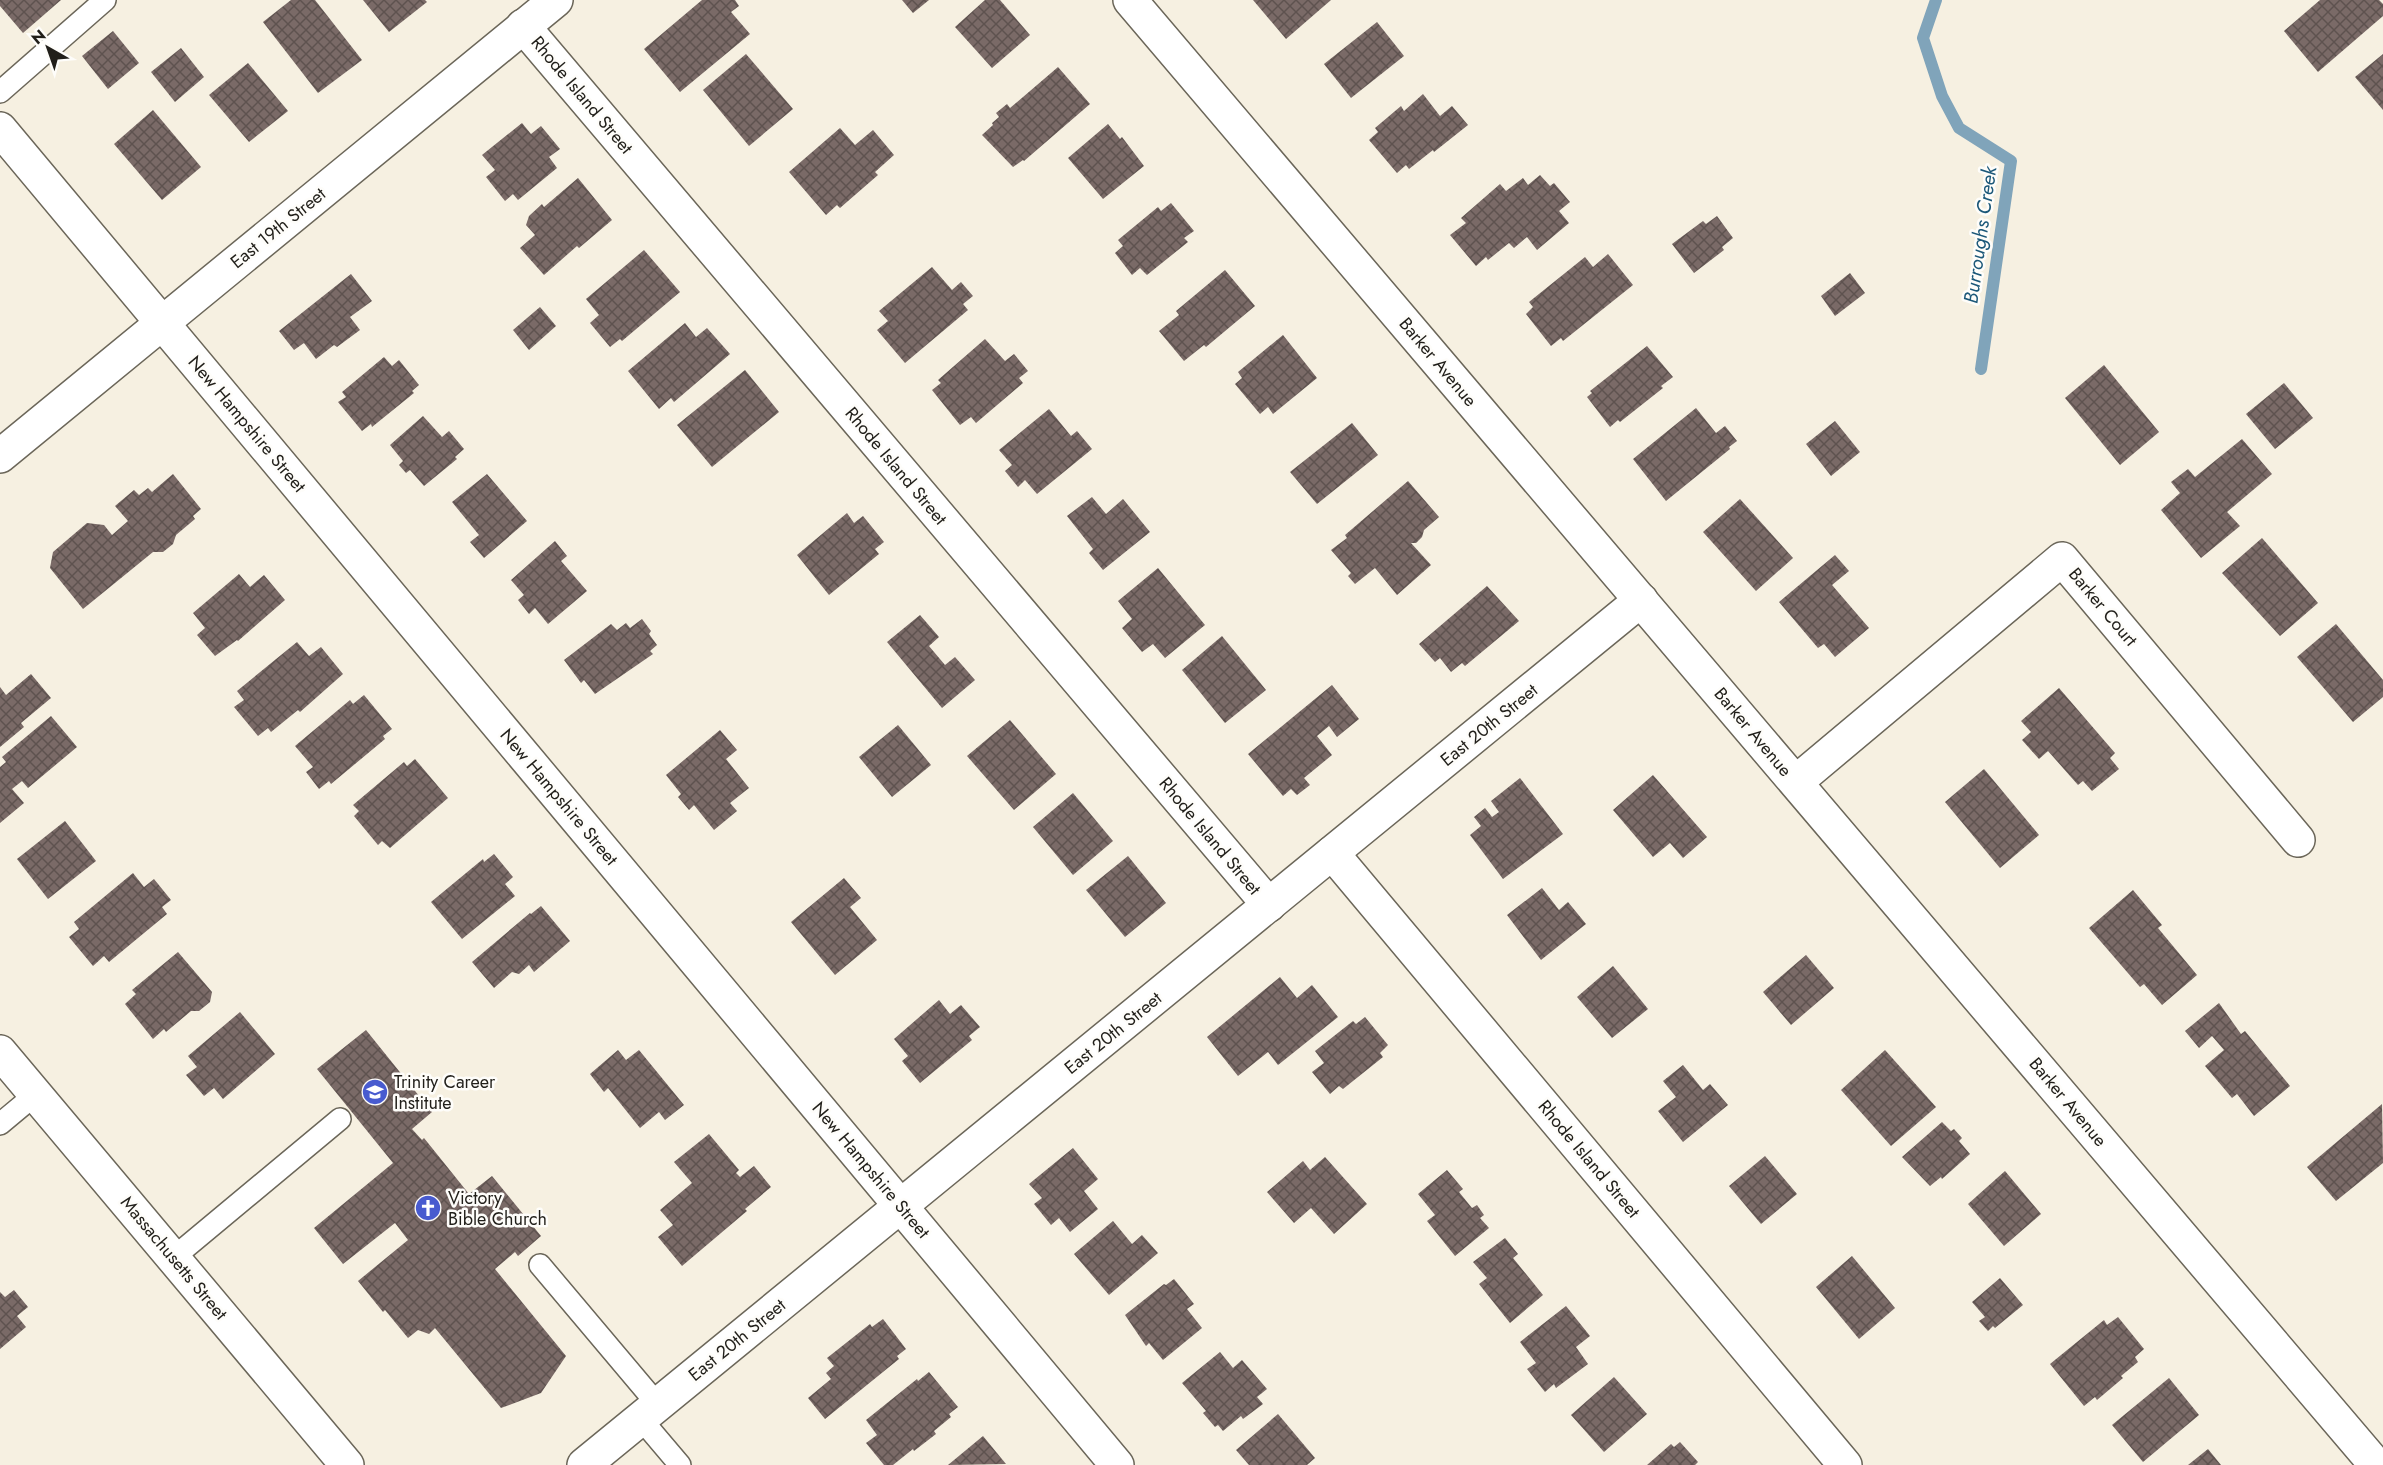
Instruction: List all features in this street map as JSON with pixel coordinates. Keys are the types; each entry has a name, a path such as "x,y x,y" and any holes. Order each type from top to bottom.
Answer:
{"street":[{"name":"East 19th Street","path":"0,456 555,0"},
{"name":"Barker Avenue","path":"1130,0 2376,1465"},
{"name":"Rhode Island Street","path":"524,26 1269,905"},
{"name":"New Hampshire Street","path":"0,129 1118,1465"},
{"name":"Barker Court","path":"1796,782 2062,559 2298,840"},
{"name":"East 20th Street","path":"584,1465 1641,600"},
{"name":"Rhode Island Street","path":"1332,853 1845,1465"},
{"name":"Massachusetts Street","path":"0,1052 347,1465"}],"lane":[{"path":"0,92 105,0"},
{"path":"0,1124 36,1094"},
{"path":"173,1258 340,1119"},
{"path":"540,1265 649,1412 680,1465"}],"building":[{"path":"0,0 61,0 23,33 0,6"},
{"path":"291,0 315,0 362,60 318,93 263,22"},
{"path":"363,0 425,0 427,2 389,32"},
{"path":"702,0 735,0 739,6 731,12 750,34 680,92 644,49"},
{"path":"902,0 929,0 913,13"},
{"path":"985,0 1000,0 1030,35 992,68 955,27"},
{"path":"1253,0 1331,0 1286,39"},
{"path":"2320,0 2379,0 2383,4 2383,16 2318,72 2284,31"},
{"path":"1377,22 1404,56 1351,98 1324,64"},
{"path":"113,31 139,63 108,89 82,56"},
{"path":"181,48 204,77 175,102 151,72"},
{"path":"746,54 793,109 749,146 703,90"},
{"path":"2383,54 2383,110 2355,77"},
{"path":"248,63 288,111 249,142 209,95"},
{"path":"1058,67 1090,104 1024,161 1013,167 982,135 999,117 996,113 1007,104 1010,108"},
{"path":"1423,94 1440,116 1452,106 1468,125 1409,169 1406,165 1397,173 1369,140 1378,132 1375,128 1401,106 1404,111"},
{"path":"153,110 201,167 162,200 114,144"},
{"path":"522,123 531,134 541,126 560,149 549,157 557,168 518,200 513,194 505,201 486,177 495,170 482,155"},
{"path":"1108,124 1120,139 1122,137 1144,166 1103,199 1068,158"},
{"path":"840,128 855,145 873,130 894,155 875,172 878,175 840,208 837,205 826,215 789,172"},
{"path":"1540,175 1550,186 1554,183 1570,202 1559,211 1569,223 1537,250 1527,237 1514,248 1509,243 1488,260 1486,257 1476,266 1450,235 1466,223 1461,218 1500,184 1506,191 1523,178 1528,185"},
{"path":"578,178 612,220 544,275 520,248 535,235 526,225 529,216 542,204 544,207"},
{"path":"1171,203 1194,231 1184,238 1188,242 1147,275 1140,268 1132,275 1115,253 1123,246 1118,240 1158,207 1161,211"},
{"path":"1717,216 1733,238 1722,247 1724,250 1694,273 1672,244 1703,221 1706,224"},
{"path":"644,250 680,292 622,341 620,339 610,347 590,323 599,315 586,299"},
{"path":"1608,254 1633,285 1563,341 1561,338 1551,346 1526,314 1533,307 1529,302 1585,257 1593,267"},
{"path":"932,267 952,290 961,282 973,296 963,304 968,310 905,363 877,330 888,321 879,311"},
{"path":"1225,270 1255,306 1206,347 1204,345 1184,361 1159,331 1179,315 1176,311"},
{"path":"1850,273 1865,293 1835,316 1821,296"},
{"path":"351,274 372,301 350,317 360,330 316,359 304,343 294,350 279,331"},
{"path":"540,307 556,326 529,350 513,330"},
{"path":"685,323 696,337 707,328 730,354 674,402 671,398 659,409 628,371"},
{"path":"1283,335 1317,378 1273,414 1268,407 1260,414 1235,384 1242,378 1238,372"},
{"path":"985,339 1005,361 1014,354 1028,371 1019,378 1023,383 976,423 971,417 960,425 932,390 941,383 938,380"},
{"path":"1647,346 1673,377 1661,386 1663,388 1620,422 1618,420 1610,427 1587,397 1592,393 1590,391"},
{"path":"384,357 392,366 399,360 419,385 412,391 414,393 372,427 371,424 362,431 338,402 346,397 342,392"},
{"path":"2104,365 2159,432 2120,465 2065,398"},
{"path":"745,370 779,412 712,467 677,425"},
{"path":"2284,383 2313,418 2275,449 2246,414"},
{"path":"1696,408 1716,433 1725,426 1737,441 1666,501 1633,459"},
{"path":"1049,409 1071,436 1077,431 1092,449 1037,494 1025,480 1018,487 1005,471 1012,465 999,450"},
{"path":"423,416 442,437 449,431 464,449 455,457 457,459 424,486 410,470 406,473 399,465 403,461 390,445"},
{"path":"1835,421 1860,452 1831,476 1806,444"},
{"path":"1352,423 1378,455 1317,504 1290,472"},
{"path":"2242,439 2272,474 2227,512 2240,526 2201,558 2161,510 2180,493 2171,482 2188,469 2195,477"},
{"path":"173,474 201,509 193,516 195,519 176,535 173,544 163,552 153,552 83,609 50,568 53,552 87,523 104,525 112,535 128,521 115,506 134,490 139,495 148,488 152,492"},
{"path":"487,474 527,521 484,558 470,542 479,535 452,502"},
{"path":"1408,481 1439,517 1424,530 1422,537 1416,543 1411,543 1431,565 1397,595 1375,568 1355,584 1348,576 1351,573 1331,550 1347,538 1345,535"},
{"path":"1092,497 1106,514 1123,499 1150,532 1103,570 1089,553 1093,549 1067,516"},
{"path":"1740,499 1793,558 1756,591 1703,532"},
{"path":"847,513 854,523 863,516 884,542 875,549 879,554 829,595 797,555"},
{"path":"2262,538 2318,603 2280,636 2222,573"},
{"path":"555,541 567,556 561,561 587,591 548,624 535,608 529,614 518,600 524,595 511,580"},
{"path":"1835,555 1849,571 1832,585 1869,628 1835,657 1824,644 1818,648 1779,602"},
{"path":"1158,568 1205,625 1165,658 1153,644 1142,652 1122,628 1132,619 1118,601"},
{"path":"239,574 250,587 264,575 285,600 238,641 215,656 197,635 205,628 193,613"},
{"path":"1487,586 1519,621 1465,666 1462,663 1451,672 1440,658 1435,662 1419,644"},
{"path":"920,615 939,637 929,646 945,665 955,657 975,680 942,708 887,642"},
{"path":"642,619 657,645 650,651 653,654 595,694 584,680 581,683 564,660 611,624 617,630 626,623 630,628"},
{"path":"2336,624 2383,680 2383,697 2353,722 2297,657"},
{"path":"1222,636 1266,690 1225,723 1182,670"},
{"path":"297,642 309,656 321,647 343,674 300,712 298,710 271,732 268,728 258,736 234,707 244,700 237,691"},
{"path":"31,674 51,698 21,723 24,727 0,747 0,687 6,695"},
{"path":"1332,685 1359,719 1337,737 1329,726 1317,736 1332,755 1304,778 1310,785 1297,795 1291,789 1283,796 1248,754"},
{"path":"2059,688 2115,753 2110,758 2119,769 2092,791 2083,781 2078,785 2048,751 2039,759 2022,740 2031,732 2021,721"},
{"path":"364,695 392,729 383,736 385,739 331,784 329,781 319,789 306,772 313,767 295,746 350,700 353,704"},
{"path":"51,716 77,747 28,788 22,781 12,789 24,803 0,823 0,767 6,762 2,757"},
{"path":"1010,720 1056,774 1014,810 967,756"},
{"path":"898,725 931,765 892,797 859,757"},
{"path":"720,730 737,750 726,759 749,788 730,803 737,811 714,830 694,805 689,810 678,797 681,794 666,775"},
{"path":"415,759 448,798 390,848 382,841 378,845 354,816 359,811 353,805 404,762 407,766"},
{"path":"1984,769 2039,835 2000,868 1945,802"},
{"path":"1653,775 1707,837 1683,858 1670,843 1653,857 1613,810"},
{"path":"1520,778 1563,834 1503,879 1470,835 1481,826 1474,817 1485,808 1492,817 1499,812 1491,801"},
{"path":"1073,793 1113,841 1073,875 1033,827"},
{"path":"65,821 96,861 48,899 17,859"},
{"path":"494,854 513,877 505,884 515,896 462,939 431,902 483,859 484,862"},
{"path":"1128,856 1166,903 1125,937 1086,890"},
{"path":"133,873 144,887 154,879 171,900 162,907 167,914 109,962 104,956 93,966 69,937 79,929 74,922"},
{"path":"844,878 861,898 850,907 877,940 835,975 791,922"},
{"path":"1542,888 1559,910 1568,902 1586,924 1541,960 1507,915"},
{"path":"2133,890 2162,925 2158,928 2197,975 2162,1005 2144,984 2140,987 2089,928"},
{"path":"541,906 570,941 534,972 529,965 519,974 512,972 494,988 472,962"},
{"path":"178,952 212,992 210,1002 199,1011 191,1011 166,1032 164,1029 153,1039 125,1004 136,994 132,990"},
{"path":"1806,955 1834,988 1791,1025 1763,992"},
{"path":"1613,966 1648,1009 1612,1038 1577,997"},
{"path":"1280,977 1297,998 1312,985 1338,1017 1278,1065 1268,1052 1238,1076 1207,1037"},
{"path":"939,1000 950,1014 961,1005 980,1027 969,1036 972,1040 920,1083 902,1061 908,1056 894,1039"},
{"path":"2219,1003 2241,1034 2245,1031 2290,1086 2254,1116 2237,1094 2232,1098 2205,1066 2224,1050 2212,1036 2199,1048 2185,1031"},
{"path":"240,1012 275,1054 223,1099 214,1088 204,1096 186,1075 197,1067 188,1056"},
{"path":"1365,1017 1388,1045 1380,1053 1383,1057 1343,1089 1339,1086 1330,1094 1312,1072 1324,1063 1315,1051 1353,1021 1356,1024"},
{"name":"Victory Bible Church","path":"366,1030 432,1112 412,1129 422,1140 424,1138 469,1194 492,1176 541,1236 518,1256 515,1252 495,1269 566,1356 541,1393 501,1408 435,1328 429,1334 418,1330 408,1338 385,1310 383,1312 358,1281 408,1240 395,1223 343,1264 314,1228 393,1163 317,1069"},
{"path":"618,1050 626,1060 639,1050 684,1105 665,1120 659,1112 640,1128 608,1088 604,1092 590,1074"},
{"path":"1885,1050 1936,1107 1891,1146 1841,1090"},
{"path":"1683,1065 1703,1090 1710,1084 1728,1105 1683,1142 1658,1111 1676,1097 1663,1081"},
{"path":"2382,1104 2383,1163 2336,1201 2307,1167"},
{"path":"1942,1122 1951,1131 1954,1129 1962,1138 1959,1141 1970,1154 1942,1179 1941,1177 1930,1186 1902,1157"},
{"path":"709,1134 739,1170 736,1173 740,1177 754,1166 771,1187 745,1209 747,1211 682,1266 658,1237 673,1225 660,1210 692,1183 674,1162"},
{"path":"1073,1148 1098,1179 1084,1191 1098,1209 1070,1232 1059,1218 1051,1225 1034,1204 1042,1198 1029,1184"},
{"path":"1765,1156 1797,1194 1761,1224 1729,1186"},
{"path":"1325,1157 1367,1204 1334,1234 1311,1208 1294,1223 1267,1192 1303,1161 1310,1170"},
{"path":"1447,1170 1463,1189 1459,1192 1472,1208 1477,1205 1484,1215 1480,1218 1489,1228 1455,1256 1427,1221 1435,1215 1418,1194"},
{"path":"2005,1171 2041,1214 2004,1246 1968,1204"},
{"path":"1113,1221 1132,1244 1142,1235 1158,1253 1109,1295 1074,1254"},
{"path":"1505,1238 1518,1254 1513,1258 1543,1295 1510,1323 1479,1284 1487,1278 1473,1262"},
{"path":"1852,1256 1895,1308 1859,1339 1816,1287"},
{"path":"2000,1278 2023,1305 1988,1331 1979,1321 1985,1317 1972,1302"},
{"path":"1174,1279 1194,1304 1187,1309 1202,1328 1163,1360 1149,1343 1146,1346 1125,1315 1164,1284"},
{"path":"14,1290 28,1307 17,1316 26,1327 0,1349 0,1292 5,1297"},
{"path":"1566,1306 1590,1336 1576,1347 1588,1364 1556,1388 1554,1384 1545,1392 1527,1369 1536,1363 1520,1342"},
{"path":"2118,1317 2144,1349 2135,1357 2138,1362 2121,1376 2123,1378 2097,1400 2095,1397 2084,1406 2050,1364 2104,1320 2107,1325"},
{"path":"883,1319 906,1349 897,1356 899,1359 825,1419 808,1398 831,1379 826,1373 834,1366 827,1358 870,1324 872,1327"},
{"path":"1220,1352 1233,1368 1242,1360 1267,1389 1257,1397 1263,1404 1243,1419 1241,1416 1223,1431 1218,1425 1215,1427 1203,1413 1206,1411 1182,1383"},
{"path":"929,1372 958,1407 949,1414 951,1417 934,1431 936,1434 893,1465 884,1465 866,1443 877,1435 866,1420"},
{"path":"1614,1377 1647,1414 1604,1452 1571,1415"},
{"path":"2169,1378 2199,1415 2143,1462 2112,1425"},
{"path":"1278,1414 1315,1458 1307,1465 1249,1465 1236,1450"},
{"path":"983,1436 1006,1464 948,1465"},
{"path":"1680,1442 1698,1462 1695,1465 1647,1465 1671,1444 1674,1447"},
{"path":"2208,1449 2221,1465 2188,1465"}],"waterway":[{"name":"Burroughs Creek","path":"1936,0 1923,38 1942,96 1959,128 2011,161 1981,369"}],"place":[{"name":"Trinity Career Institute","path":"375,1092"},
{"name":"Victory Bible Church","path":"428,1208"}]}
